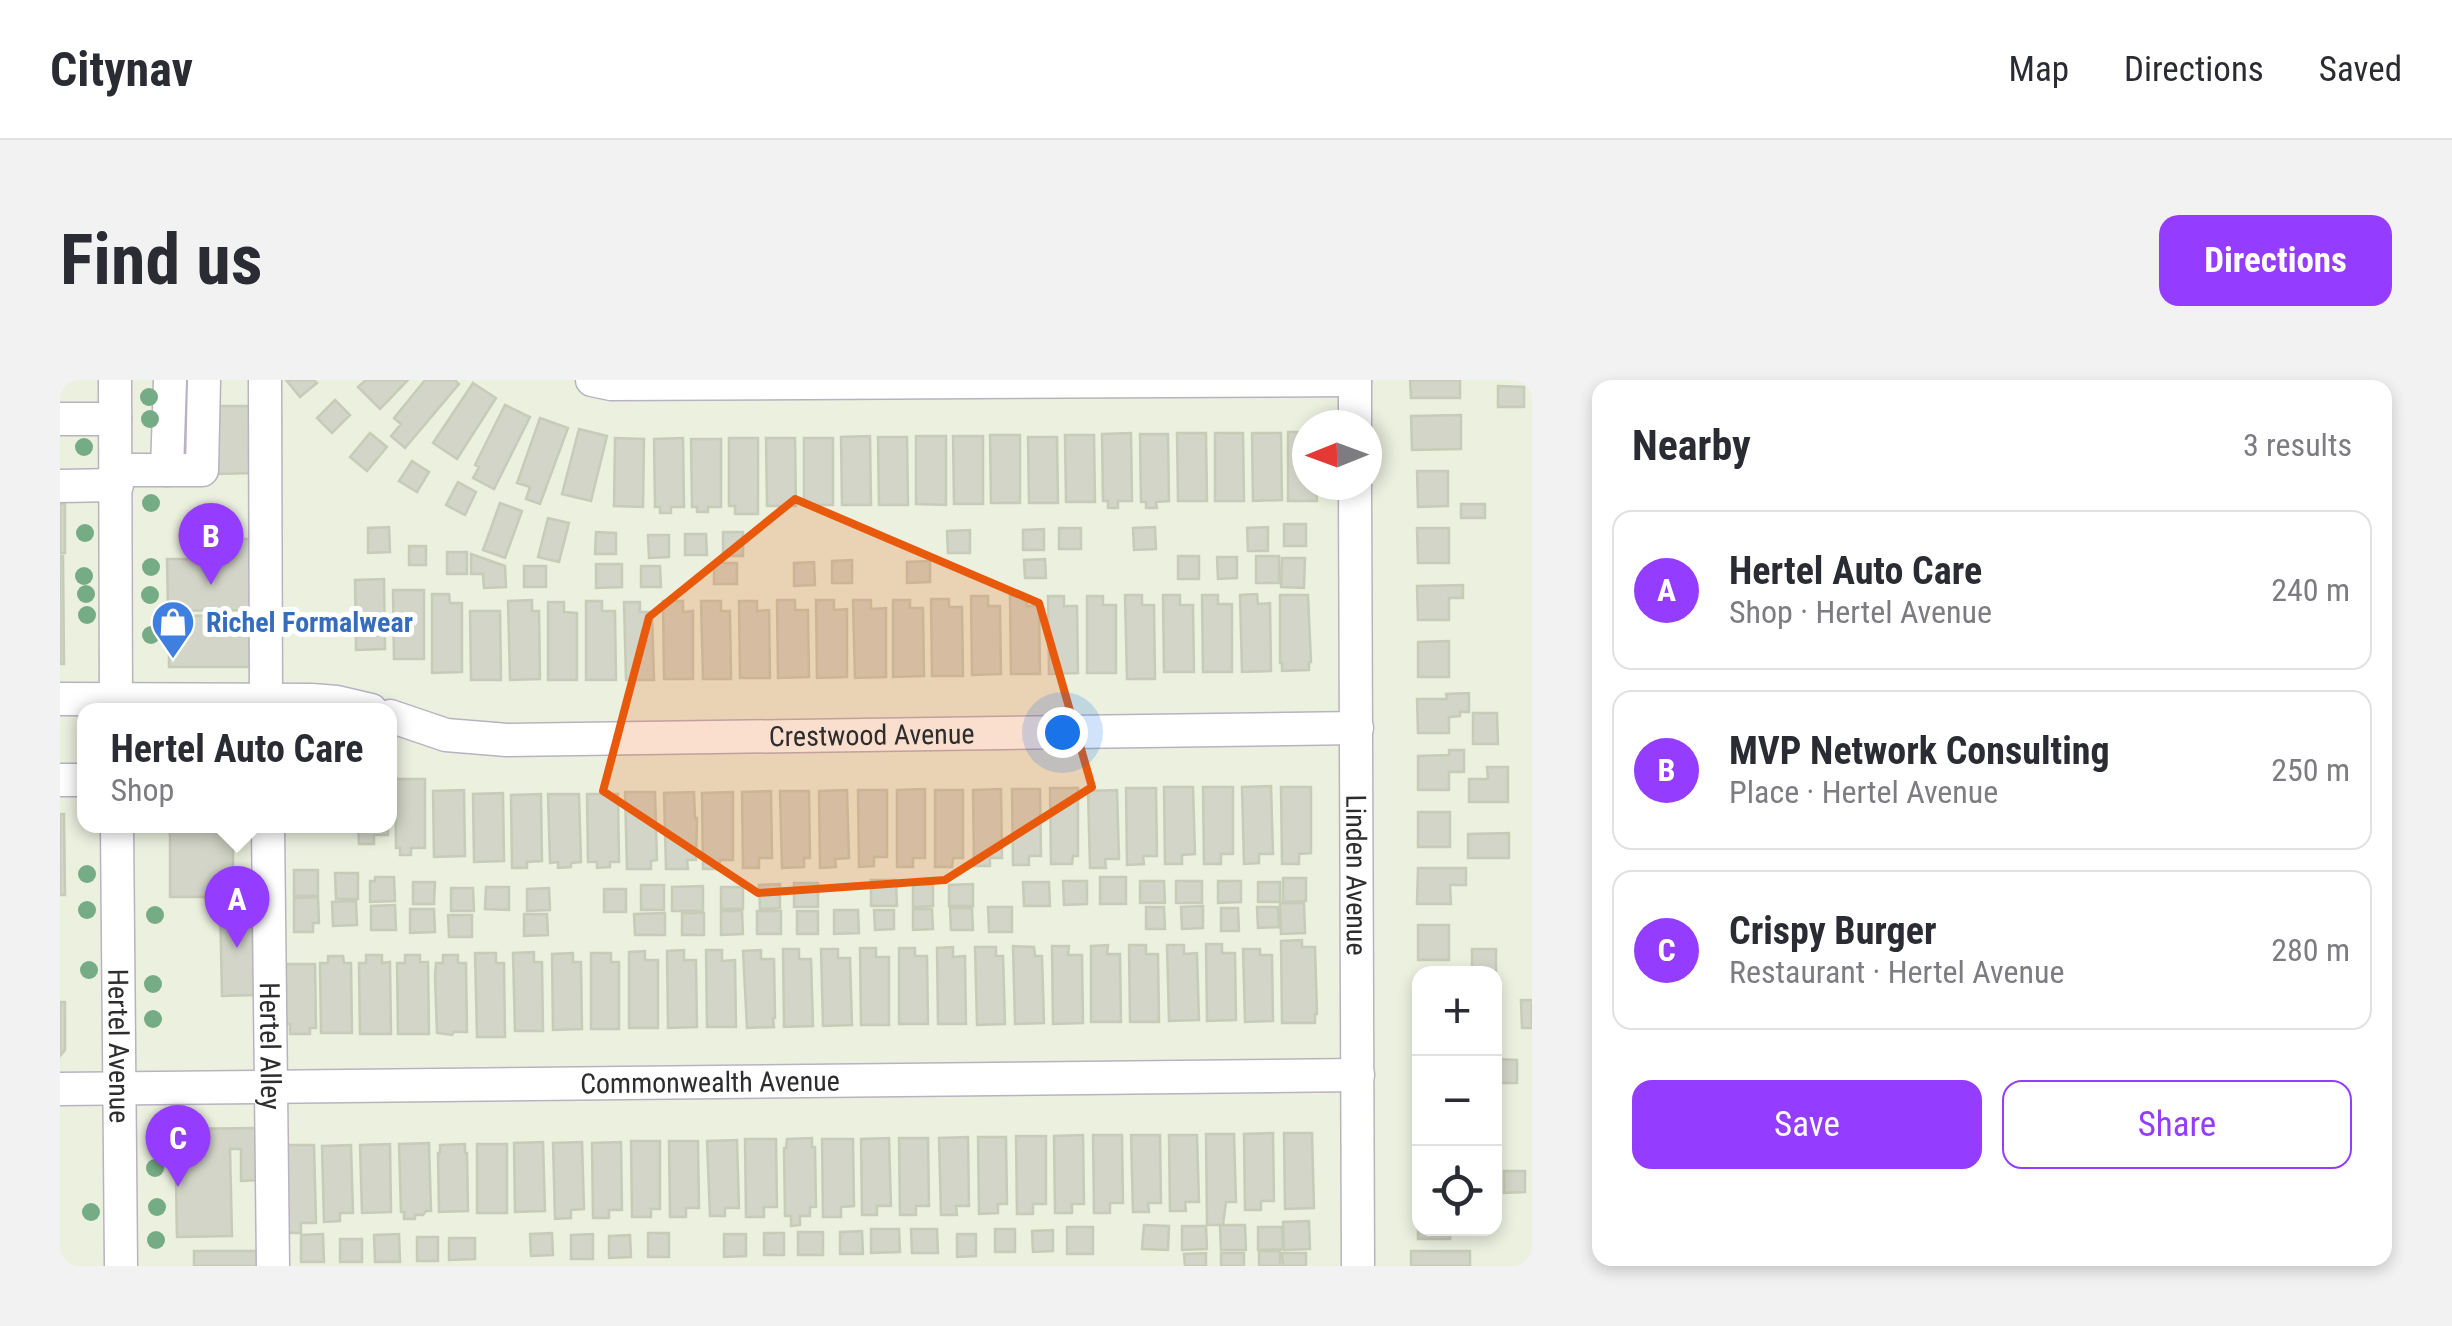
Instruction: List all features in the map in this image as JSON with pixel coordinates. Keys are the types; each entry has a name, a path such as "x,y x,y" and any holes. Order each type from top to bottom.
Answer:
{"street":[{"path":"60,486 167,470 202,470 204,380"},
{"path":"264,380 266,703"},
{"path":"592,380 611,384 732,385 1355,380 1355,410"},
{"path":"116,703 115,381 170,381 167,470"},
{"path":"60,419 115,418"},
{"name":"Linden Avenue","path":"1356,500 1358,1266"},
{"path":"60,699 97,703"},
{"name":"Crestwood Avenue","path":"397,718 446,735 507,740 1357,728"},
{"name":"Hertel Avenue","path":"117,833 121,1266"},
{"name":"Hertel Alley","path":"268,833 273,1266"},
{"name":"Commonwealth Avenue","path":"60,1089 1358,1076"}],"path":[{"path":"154,1118 164,1118"}],"highlighted area":[{"path":"795,499 1039,603 1092,787 945,880 758,893 603,791 649,617"}],"building":[{"path":"286,380 314,380 317,383 300,397"},
{"path":"366,380 408,380 380,409 358,387"},
{"path":"425,380 455,380 459,384 405,448 391,436 401,424 394,418"},
{"path":"1410,380 1460,380 1460,398 1411,398"},
{"path":"473,383 496,398 457,459 433,443"},
{"path":"1498,386 1524,387 1524,407 1498,407"},
{"path":"335,400 350,415 332,433 317,418"},
{"path":"505,405 530,417 494,489 473,478 479,467 475,465"},
{"path":"216,406 254,406 255,473 217,474"},
{"path":"1461,415 1461,449 1412,450 1411,416"},
{"path":"540,418 568,428 540,504 526,499 530,487 517,483"},
{"path":"579,429 607,436 591,501 562,494"},
{"path":"1288,432 1292,432 1292,500 1317,501 1288,501"},
{"path":"370,433 387,447 367,471 350,457"},
{"path":"1131,433 1132,501 1118,501 1118,508 1108,508 1108,501 1103,501 1102,434"},
{"path":"1177,433 1206,433 1207,501 1178,501"},
{"path":"1215,433 1243,433 1244,501 1215,501"},
{"path":"1252,433 1281,433 1282,500 1253,501"},
{"path":"1140,434 1168,434 1169,501 1156,502 1157,508 1146,508 1146,502 1141,502"},
{"path":"990,435 1020,435 1020,503 991,503"},
{"path":"1065,435 1094,435 1095,502 1066,502"},
{"path":"870,436 871,505 842,505 841,437"},
{"path":"916,436 946,436 946,505 916,504"},
{"path":"953,436 983,436 983,504 954,504"},
{"path":"878,437 907,437 908,505 879,505"},
{"path":"1028,437 1057,437 1058,503 1029,503"},
{"path":"615,438 644,439 643,507 614,506"},
{"path":"683,438 684,507 671,507 671,513 660,513 660,507 655,507 654,439"},
{"path":"729,438 758,438 758,514 735,514 735,506 729,506"},
{"path":"766,438 795,438 796,506 767,506"},
{"path":"804,438 833,438 833,505 804,505"},
{"path":"691,439 721,439 721,507 708,507 708,512 697,512 697,507 692,507"},
{"path":"412,461 429,472 417,492 399,481"},
{"path":"1417,471 1448,471 1448,506 1418,507"},
{"path":"458,482 476,492 465,515 446,505"},
{"path":"500,503 522,511 505,558 483,550"},
{"path":"60,504 65,504 65,553 60,553"},
{"path":"1461,504 1485,504 1485,518 1461,518"},
{"path":"548,518 569,523 559,562 538,557"},
{"path":"1284,524 1306,524 1306,546 1284,546"},
{"path":"389,527 390,552 368,553 368,528"},
{"path":"1155,527 1156,549 1134,550 1133,528"},
{"path":"1268,527 1268,551 1248,551 1247,528"},
{"path":"1059,528 1081,528 1081,549 1059,549"},
{"path":"1417,528 1449,528 1449,563 1418,563"},
{"path":"1044,529 1044,550 1023,550 1023,530"},
{"path":"970,530 970,553 948,553 947,531"},
{"path":"596,532 616,533 616,554 595,554"},
{"path":"723,532 743,532 743,556 723,556"},
{"path":"685,534 706,534 707,555 685,555"},
{"path":"648,535 669,535 669,557 649,558"},
{"path":"223,539 254,539 254,610 168,611 167,559 223,559"},
{"path":"409,546 426,546 426,565 409,565"},
{"path":"447,552 467,552 467,574 447,574"},
{"path":"471,554 505,566 506,587 484,588 483,574 471,574"},
{"path":"63,556 64,664 60,664"},
{"path":"1178,556 1199,556 1199,579 1178,579"},
{"path":"1256,556 1279,556 1279,583 1256,583"},
{"path":"1217,557 1237,557 1237,578 1218,579"},
{"path":"1282,558 1305,558 1304,588 1281,587"},
{"path":"1045,559 1046,578 1025,578 1024,560"},
{"path":"852,560 852,583 832,583 832,561"},
{"path":"930,561 930,582 907,583 907,562"},
{"path":"814,562 815,585 794,586 794,563"},
{"path":"714,563 737,563 737,584 714,584"},
{"path":"596,564 622,564 622,587 596,588"},
{"path":"524,566 546,566 546,587 524,587"},
{"path":"641,566 660,566 661,587 641,587"},
{"path":"384,579 385,649 356,650 355,580"},
{"path":"1463,585 1463,598 1449,598 1449,620 1418,620 1417,586"},
{"path":"393,590 424,590 424,659 394,659"},
{"path":"432,594 449,594 450,603 462,603 462,672 432,673"},
{"path":"1257,594 1258,604 1270,603 1271,671 1242,672 1240,595"},
{"path":"1125,595 1142,595 1142,605 1154,605 1155,679 1127,679"},
{"path":"1163,595 1180,595 1180,605 1193,605 1194,672 1164,672"},
{"path":"1202,595 1218,595 1218,604 1232,604 1232,672 1203,672"},
{"path":"1280,595 1308,595 1309,670 1282,671"},
{"path":"971,596 988,596 988,606 1000,606 1001,674 972,675"},
{"path":"1010,596 1026,596 1027,606 1039,606 1040,674 1011,674"},
{"path":"1048,596 1064,596 1064,606 1077,606 1078,673 1049,674"},
{"path":"1087,596 1103,596 1103,605 1116,605 1116,673 1087,673"},
{"path":"931,599 949,599 949,607 962,607 963,676 932,676"},
{"path":"532,600 532,611 539,611 540,679 510,680 508,601"},
{"path":"777,600 795,600 795,610 808,610 809,677 778,678"},
{"path":"816,600 834,600 834,610 847,609 847,677 817,678"},
{"path":"853,600 871,600 871,609 886,608 886,677 855,678"},
{"path":"893,600 910,600 910,608 923,608 924,676 893,677"},
{"path":"586,601 602,601 602,611 615,611 616,680 586,680"},
{"path":"663,601 683,601 683,612 693,611 693,679 664,679"},
{"path":"701,601 721,601 721,611 730,611 731,679 703,679"},
{"path":"739,601 757,601 757,611 769,610 770,678 740,678"},
{"path":"548,602 564,602 564,612 577,613 577,680 548,680"},
{"path":"624,602 640,602 640,612 652,612 654,680 626,680"},
{"path":"470,611 500,611 501,680 471,680"},
{"path":"254,615 255,667 169,667 169,616"},
{"path":"1449,641 1449,677 1418,677 1418,642"},
{"path":"1469,693 1469,712 1449,717 1449,733 1418,733 1417,699 1447,699 1446,694"},
{"path":"1473,713 1497,713 1498,744 1473,744"},
{"path":"1449,750 1464,750 1464,772 1449,772 1449,790 1418,790 1418,756 1449,755"},
{"path":"1487,767 1508,767 1508,802 1469,802 1469,779 1488,779"},
{"path":"397,779 425,779 425,848 411,848 411,855 400,855 400,848 396,848"},
{"path":"1271,786 1273,854 1259,854 1259,863 1244,864 1242,787"},
{"path":"1164,787 1193,787 1195,854 1182,855 1182,864 1165,864"},
{"path":"1203,787 1233,787 1233,854 1221,854 1221,864 1204,864"},
{"path":"1281,787 1311,787 1311,853 1299,854 1299,864 1282,864"},
{"path":"1050,788 1078,788 1078,856 1073,856 1072,864 1051,864"},
{"path":"1126,788 1156,788 1157,856 1143,856 1144,864 1127,865"},
{"path":"925,789 925,858 913,858 913,867 897,867 897,790"},
{"path":"1001,789 1002,858 990,858 990,866 974,866 973,790"},
{"path":"1012,789 1040,789 1041,856 1029,856 1029,865 1013,865"},
{"path":"464,790 465,856 434,857 433,791"},
{"path":"847,790 849,858 835,859 836,867 820,868 819,791"},
{"path":"858,790 887,790 887,857 874,857 874,866 859,867"},
{"path":"935,790 963,790 963,858 953,858 952,867 935,867"},
{"path":"1117,790 1119,859 1105,859 1106,868 1090,868 1088,791"},
{"path":"771,791 772,858 759,858 759,868 743,868 742,792"},
{"path":"780,791 809,791 810,858 804,858 804,867 782,868"},
{"path":"625,792 655,792 657,860 651,861 651,869 627,869"},
{"path":"694,792 696,860 687,860 688,869 666,869 664,793"},
{"path":"733,792 733,860 720,860 719,869 703,869 702,793"},
{"path":"503,793 504,861 474,862 473,794"},
{"path":"541,794 542,861 527,862 527,868 512,868 511,795"},
{"path":"548,794 579,794 581,862 571,863 571,867 558,868 558,862 550,863"},
{"path":"587,794 618,794 619,862 610,862 610,867 597,868 597,862 588,862"},
{"path":"1418,812 1450,812 1450,847 1418,847"},
{"path":"60,814 64,814 65,895 60,895"},
{"path":"170,833 233,833 233,897 170,897"},
{"path":"358,833 388,833 374,835 374,844 359,844"},
{"path":"1509,833 1509,858 1468,858 1468,834"},
{"path":"1418,868 1466,868 1466,885 1450,885 1451,904 1417,904"},
{"path":"294,870 318,870 318,896 294,896"},
{"path":"335,873 358,873 358,899 336,899"},
{"path":"375,877 394,877 395,901 370,902 370,881 375,881"},
{"path":"1100,877 1126,877 1126,904 1100,904"},
{"path":"1283,878 1306,878 1306,901 1283,902"},
{"path":"871,880 896,880 897,906 871,906"},
{"path":"1063,881 1087,881 1087,904 1064,905"},
{"path":"1140,881 1164,881 1165,903 1140,903"},
{"path":"1176,881 1202,881 1202,903 1176,903"},
{"path":"1218,881 1241,881 1241,902 1218,903"},
{"path":"413,882 435,882 434,904 413,904"},
{"path":"1023,882 1049,882 1050,906 1024,906"},
{"path":"1258,882 1280,882 1280,902 1258,902"},
{"path":"794,883 818,883 818,907 794,907"},
{"path":"780,884 780,908 760,909 759,885"},
{"path":"973,884 973,906 949,906 949,885"},
{"path":"641,885 664,885 664,910 641,910"},
{"path":"913,885 933,885 933,906 913,907"},
{"path":"703,886 703,911 672,911 672,887"},
{"path":"486,887 509,887 509,910 485,909"},
{"path":"721,887 743,887 743,909 721,909"},
{"path":"451,888 473,888 474,911 451,911"},
{"path":"549,888 550,910 527,911 527,889"},
{"path":"604,889 626,889 626,912 604,912"},
{"path":"318,897 319,923 313,923 313,932 294,932 294,898"},
{"path":"220,900 252,900 254,995 222,996"},
{"path":"356,901 357,925 333,926 332,902"},
{"path":"1280,903 1304,903 1305,933 1281,934"},
{"path":"395,905 396,930 371,930 371,906"},
{"path":"1203,906 1203,928 1182,929 1181,907"},
{"path":"988,907 1012,907 1012,932 989,932"},
{"path":"1146,907 1164,907 1165,929 1146,929"},
{"path":"1257,907 1278,907 1279,927 1258,928"},
{"path":"950,908 972,908 973,930 951,930"},
{"path":"1221,908 1238,908 1239,931 1221,931"},
{"path":"410,909 434,909 435,932 410,933"},
{"path":"913,909 932,909 933,929 913,930"},
{"path":"834,910 858,910 859,933 834,934"},
{"path":"874,910 894,910 894,929 875,930"},
{"path":"721,911 742,911 743,934 721,935"},
{"path":"757,911 781,911 781,934 757,934"},
{"path":"797,911 818,911 818,934 797,934"},
{"path":"665,913 665,935 635,935 634,914"},
{"path":"682,913 704,913 704,935 682,935"},
{"path":"524,914 547,914 548,935 524,936"},
{"path":"448,915 472,915 472,937 449,937"},
{"path":"1418,925 1449,925 1449,960 1418,960"},
{"path":"1302,940 1302,947 1315,947 1315,1023 1282,1023 1281,941"},
{"path":"1206,944 1222,944 1222,953 1235,953 1236,1020 1207,1021"},
{"path":"1108,945 1107,954 1120,954 1121,1022 1091,1022 1091,946"},
{"path":"1129,945 1146,945 1146,954 1158,954 1159,1022 1130,1022"},
{"path":"1167,945 1184,945 1184,954 1197,953 1199,1020 1169,1021"},
{"path":"1013,946 1034,947 1035,956 1042,956 1044,1023 1015,1024"},
{"path":"1052,946 1069,946 1068,955 1082,955 1083,1023 1053,1024"},
{"path":"953,947 953,957 965,956 966,1024 938,1024 937,948"},
{"path":"975,947 996,947 996,956 1003,956 1005,1024 977,1025"},
{"path":"860,948 876,948 876,957 889,957 889,1025 861,1025"},
{"path":"899,948 915,948 915,956 927,956 928,1024 899,1024"},
{"path":"783,949 799,949 799,959 811,959 813,1026 784,1027"},
{"path":"821,949 838,949 838,958 850,958 852,1025 823,1026"},
{"path":"1243,949 1260,949 1260,955 1272,955 1273,1021 1245,1022"},
{"path":"1472,949 1496,949 1496,966 1472,966"},
{"path":"684,950 684,960 696,960 697,1027 668,1028 667,951"},
{"path":"706,950 722,950 722,961 735,960 736,1027 707,1027"},
{"path":"761,950 761,959 774,959 774,1027 747,1028 743,951"},
{"path":"645,951 645,960 658,960 658,1028 629,1028 629,952"},
{"path":"534,952 534,962 542,962 543,1031 515,1031 513,953"},
{"path":"475,953 496,953 496,963 504,963 505,1037 477,1037"},
{"path":"573,953 573,962 581,962 582,1029 553,1030 552,954"},
{"path":"591,953 611,953 611,962 619,962 619,1029 591,1029"},
{"path":"366,955 382,955 382,963 390,962 391,1034 360,1034 359,963 366,963"},
{"path":"405,955 420,955 420,962 428,962 429,1034 398,1034 397,963 405,963"},
{"path":"443,955 458,955 458,963 466,963 467,1032 437,1033 436,963 443,963"},
{"path":"328,956 343,956 344,963 351,963 352,1033 321,1033 320,963 328,963"},
{"path":"282,964 315,964 316,1028 310,1028 310,1034 290,1034 290,1024 283,1024"},
{"path":"1521,1000 1532,1000 1532,1028 1522,1028"},
{"path":"60,1002 65,1002 65,1050 60,1056"},
{"path":"1502,1059 1517,1060 1517,1083 1502,1083"},
{"path":"259,1128 260,1180 241,1181 241,1149 230,1149 232,1236 177,1237 175,1129"},
{"path":"1273,1133 1274,1201 1261,1201 1261,1210 1245,1210 1244,1134"},
{"path":"1284,1133 1312,1133 1314,1208 1285,1209"},
{"path":"1206,1134 1234,1134 1236,1202 1226,1202 1223,1225 1207,1225"},
{"path":"1083,1135 1084,1204 1072,1204 1072,1213 1055,1213 1054,1136"},
{"path":"1093,1135 1122,1135 1123,1203 1110,1203 1110,1213 1094,1213"},
{"path":"1131,1135 1160,1135 1161,1203 1148,1203 1149,1212 1133,1212"},
{"path":"1169,1135 1197,1135 1199,1202 1185,1202 1186,1211 1170,1211"},
{"path":"1016,1136 1046,1136 1046,1204 1033,1204 1033,1214 1017,1214"},
{"path":"968,1137 969,1206 956,1206 957,1215 941,1215 939,1138"},
{"path":"978,1137 1006,1137 1007,1204 998,1204 998,1213 979,1214"},
{"path":"812,1138 816,1207 810,1207 810,1216 800,1216 800,1225 791,1226 791,1216 785,1216 784,1148 787,1139"},
{"path":"889,1138 891,1206 877,1206 877,1215 862,1215 861,1139"},
{"path":"899,1138 928,1138 929,1206 916,1206 916,1215 900,1215"},
{"path":"745,1139 776,1139 777,1207 764,1207 764,1217 746,1217"},
{"path":"822,1139 853,1139 854,1206 841,1207 841,1217 823,1217"},
{"path":"737,1140 739,1208 725,1208 725,1216 710,1216 707,1141"},
{"path":"631,1141 660,1141 660,1209 651,1209 651,1217 632,1217"},
{"path":"669,1141 698,1141 699,1208 686,1208 686,1217 670,1217"},
{"path":"543,1142 545,1211 515,1212 514,1143"},
{"path":"582,1142 584,1209 571,1210 571,1218 555,1219 553,1143"},
{"path":"621,1142 622,1210 609,1210 609,1218 593,1218 592,1143"},
{"path":"429,1143 431,1211 415,1215 415,1219 404,1219 399,1144"},
{"path":"390,1144 391,1212 362,1213 360,1145"},
{"path":"465,1144 468,1211 439,1212 440,1145"},
{"path":"477,1144 507,1144 507,1213 477,1213"},
{"path":"284,1145 314,1145 316,1223 301,1223 301,1233 286,1233"},
{"path":"351,1145 353,1213 340,1213 340,1221 324,1222 322,1146"},
{"path":"1504,1171 1525,1171 1525,1192 1504,1193"},
{"path":"1309,1221 1310,1249 1284,1250 1283,1222"},
{"path":"1144,1225 1169,1226 1168,1250 1142,1249"},
{"path":"1220,1225 1245,1225 1246,1250 1221,1250"},
{"path":"1182,1226 1206,1226 1207,1249 1182,1250"},
{"path":"1067,1227 1093,1227 1093,1254 1067,1254"},
{"path":"1258,1227 1282,1227 1283,1249 1258,1250"},
{"path":"871,1229 899,1229 900,1252 871,1253"},
{"path":"911,1229 937,1229 938,1253 912,1253"},
{"path":"995,1229 1015,1229 1015,1252 995,1252"},
{"path":"1053,1230 1053,1251 1033,1252 1032,1231"},
{"path":"862,1231 863,1254 840,1254 840,1232"},
{"path":"798,1232 823,1232 823,1255 798,1255"},
{"path":"552,1233 553,1255 531,1256 530,1234"},
{"path":"648,1233 669,1233 669,1257 648,1257"},
{"path":"764,1233 784,1233 784,1255 764,1255"},
{"path":"323,1234 324,1262 301,1262 301,1235"},
{"path":"399,1234 400,1262 375,1262 374,1235"},
{"path":"593,1234 593,1259 571,1259 571,1235"},
{"path":"724,1234 746,1234 746,1256 724,1257"},
{"path":"957,1234 976,1234 976,1256 957,1257"},
{"path":"630,1235 631,1257 609,1258 609,1236"},
{"path":"1418,1236 1450,1236 1450,1239"},
{"path":"417,1237 438,1237 438,1261 417,1261"},
{"path":"449,1238 475,1238 475,1259 449,1260"},
{"path":"340,1239 362,1239 362,1262 340,1262"},
{"path":"194,1251 260,1251 260,1266 194,1266"},
{"path":"1259,1251 1280,1251 1280,1266 1259,1266"},
{"path":"1411,1251 1470,1251 1470,1266 1411,1266"},
{"path":"1206,1253 1206,1266 1185,1266 1184,1254"},
{"path":"1221,1253 1244,1253 1244,1266 1221,1266"},
{"path":"1282,1253 1306,1253 1306,1266 1283,1266"}],"place":[{"name":"MVP Network Consulting","path":"211,585"},
{"name":"Richel Formalwear","path":"173,660"},
{"name":"Hertel Auto Care","path":"237,948"},
{"name":"Crispy Burger","path":"178,1187"}]}
